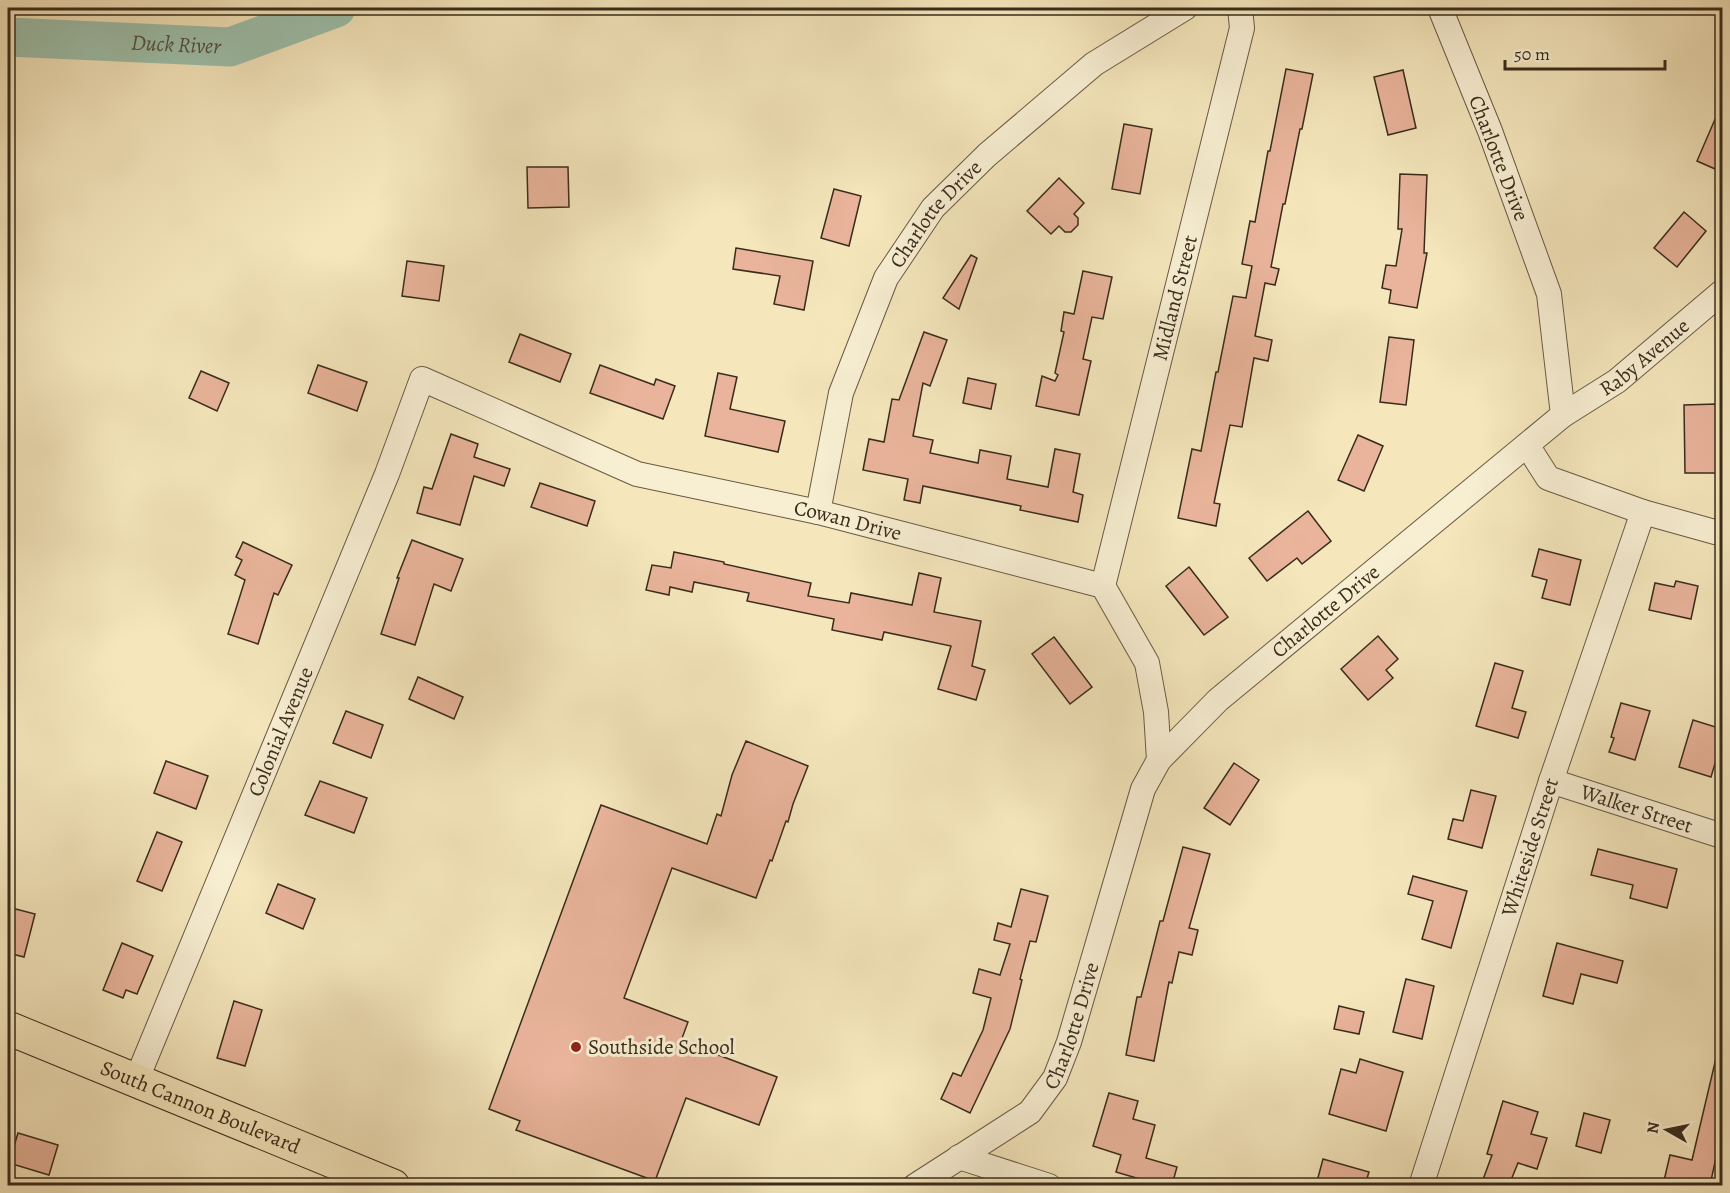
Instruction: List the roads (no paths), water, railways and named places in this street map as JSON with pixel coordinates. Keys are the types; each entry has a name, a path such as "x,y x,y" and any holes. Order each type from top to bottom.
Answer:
{"highway":[{"name":"South Cannon Boulevard","path":"8,1028 393,1185"}],"street":[{"name":"Charlotte Drive","path":"818,512 842,393 886,278 933,208 987,155 1094,64 1185,8"},
{"name":"Midland Street","path":"1103,586 1242,28 1240,8"},
{"name":"Charlotte Drive","path":"915,1185 1030,1112 1055,1078 1069,1042 1143,789 1159,760 1218,700 1563,416 1549,294 1490,131 1440,8"},
{"name":"Raby Avenue","path":"1563,416 1617,381 1722,292"},
{"name":"Cowan Drive","path":"422,380 637,474 818,512 1103,586"},
{"name":"Colonial Avenue","path":"136,1081 387,474 422,380"},
{"path":"1527,445 1548,478 1643,512 1722,534"},
{"name":"Whiteside Street","path":"1421,1185 1551,781 1643,512"},
{"path":"1103,586 1147,663 1156,712 1159,760"},
{"name":"Walker Street","path":"1551,781 1722,836"},
{"path":"959,1157 1049,1185"}],"waterway":[{"name":"Duck River","path":"8,37 230,47 336,8"}],"place":[{"name":"Southside School","path":"576,1047"}]}
